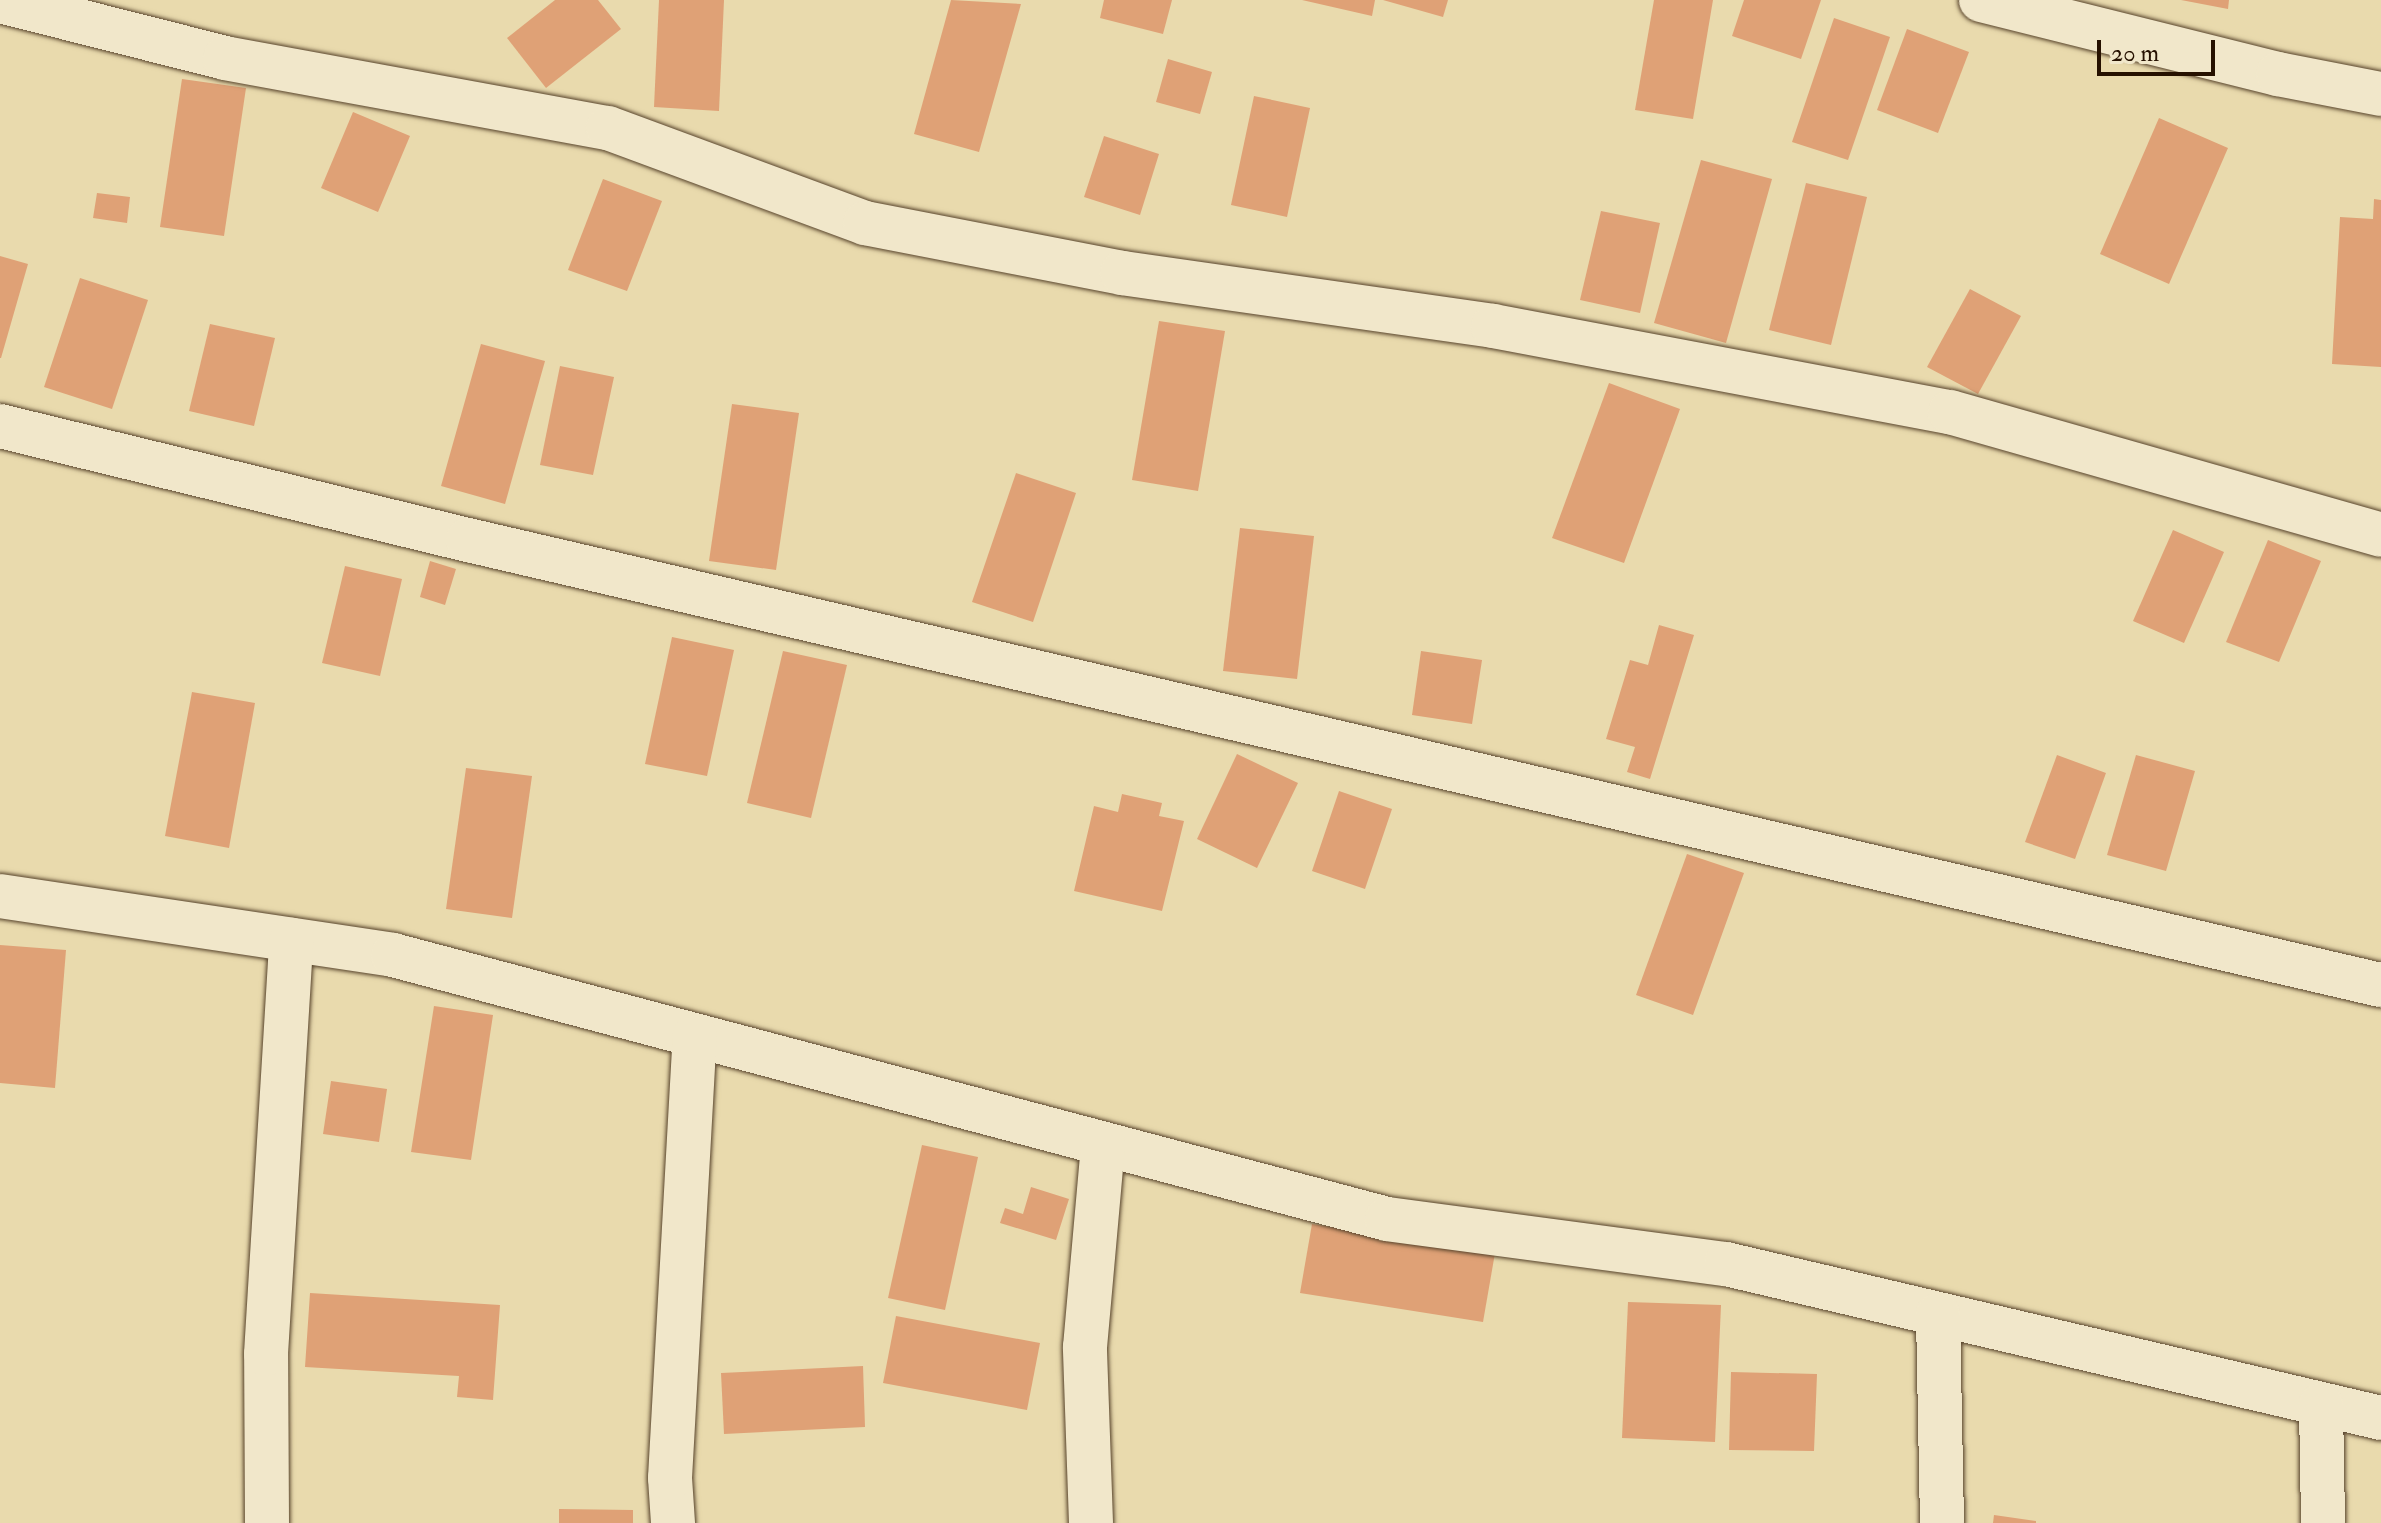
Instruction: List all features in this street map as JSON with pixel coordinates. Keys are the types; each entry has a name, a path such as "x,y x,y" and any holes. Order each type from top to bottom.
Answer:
{"street":[{"path":"1981,0 2381,94"},
{"path":"0,1 225,58 608,128 865,223 1122,273 1493,326 1950,412 2381,535"},
{"path":"0,426 468,540 2381,985"},
{"path":"0,896 393,955 1387,1219 1726,1264 2381,1418"},
{"path":"267,1523 266,1354 291,940"},
{"path":"673,1523 670,1478 695,1036"},
{"path":"1091,1523 1085,1347 1103,1144"},
{"path":"1938,1315 1942,1523"},
{"path":"2321,1405 2323,1523"}],"building":[{"path":"555,0 598,0 621,29 546,88 507,38"},
{"path":"659,0 724,0 719,111 654,107"},
{"path":"951,0 1021,4 979,152 914,134"},
{"path":"1104,0 1172,0 1163,34 1100,18"},
{"path":"1302,0 1375,0 1372,16"},
{"path":"1383,0 1448,0 1443,17"},
{"path":"1654,0 1713,0 1693,119 1635,110"},
{"path":"1744,0 1821,0 1801,59 1732,36"},
{"path":"2181,0 2229,0 2228,9"},
{"path":"1834,18 1890,37 1848,160 1792,142"},
{"path":"1907,29 1969,52 1938,133 1877,110"},
{"path":"1168,59 1212,72 1200,114 1156,102"},
{"path":"182,79 246,88 224,236 160,227"},
{"path":"1254,96 1310,108 1287,217 1231,205"},
{"path":"353,112 410,136 378,212 321,188"},
{"path":"2159,118 2228,148 2169,284 2100,254"},
{"path":"1104,136 1159,154 1140,215 1084,197"},
{"path":"1701,160 1772,179 1726,343 1654,323"},
{"path":"603,179 662,201 627,291 568,270"},
{"path":"1806,183 1867,197 1831,345 1769,330"},
{"path":"97,193 130,197 127,223 93,218"},
{"path":"2374,199 2381,200 2381,367 2332,364 2340,217 2373,219"},
{"path":"1601,211 1660,223 1640,313 1580,300"},
{"path":"0,256 28,264 1,358 0,358"},
{"path":"80,278 148,300 112,409 44,387"},
{"path":"1970,289 2021,316 1978,394 1927,367"},
{"path":"1159,321 1225,331 1198,491 1132,480"},
{"path":"210,324 275,338 254,426 189,411"},
{"path":"481,344 545,361 505,504 441,486"},
{"path":"560,366 614,377 593,475 540,465"},
{"path":"1609,383 1680,409 1624,563 1552,538"},
{"path":"732,404 799,413 776,570 709,561"},
{"path":"1016,473 1076,493 1033,622 972,602"},
{"path":"1240,528 1314,536 1297,679 1223,671"},
{"path":"2173,530 2224,552 2184,643 2133,621"},
{"path":"2268,540 2321,561 2279,662 2226,642"},
{"path":"430,561 456,569 445,605 420,597"},
{"path":"345,566 402,579 380,676 322,663"},
{"path":"1659,625 1694,635 1650,779 1627,772 1635,747 1606,739 1630,660 1648,665"},
{"path":"672,637 734,650 707,776 645,764"},
{"path":"783,651 847,665 811,818 747,803"},
{"path":"1421,651 1482,660 1472,724 1412,715"},
{"path":"192,692 255,703 229,848 165,836"},
{"path":"1237,754 1298,783 1257,868 1197,839"},
{"path":"2057,755 2106,773 2075,859 2025,842"},
{"path":"2136,755 2195,771 2166,871 2107,855"},
{"path":"466,768 532,776 512,918 446,909"},
{"path":"1339,791 1392,809 1365,889 1312,871"},
{"path":"1122,794 1162,803 1159,816 1184,821 1162,911 1074,891 1094,806 1118,812"},
{"path":"1687,854 1744,873 1693,1015 1636,995"},
{"path":"0,945 66,950 55,1088 0,1083"},
{"path":"434,1006 493,1015 471,1160 411,1152"},
{"path":"331,1081 387,1089 379,1142 323,1134"},
{"path":"922,1145 978,1157 945,1310 888,1298"},
{"path":"1031,1187 1069,1199 1056,1240 1000,1223 1005,1208 1023,1214"},
{"path":"1312,1224 1495,1253 1483,1322 1300,1293"},
{"path":"310,1293 500,1305 493,1400 457,1397 459,1376 305,1367"},
{"path":"1628,1302 1721,1305 1715,1442 1622,1438"},
{"path":"896,1316 1040,1343 1027,1410 883,1383"},
{"path":"863,1366 865,1427 724,1434 721,1373"},
{"path":"1731,1372 1817,1374 1814,1451 1729,1450"},
{"path":"559,1509 633,1510 633,1523 559,1523"},
{"path":"1994,1515 2036,1521 2036,1523 1993,1523"}]}
